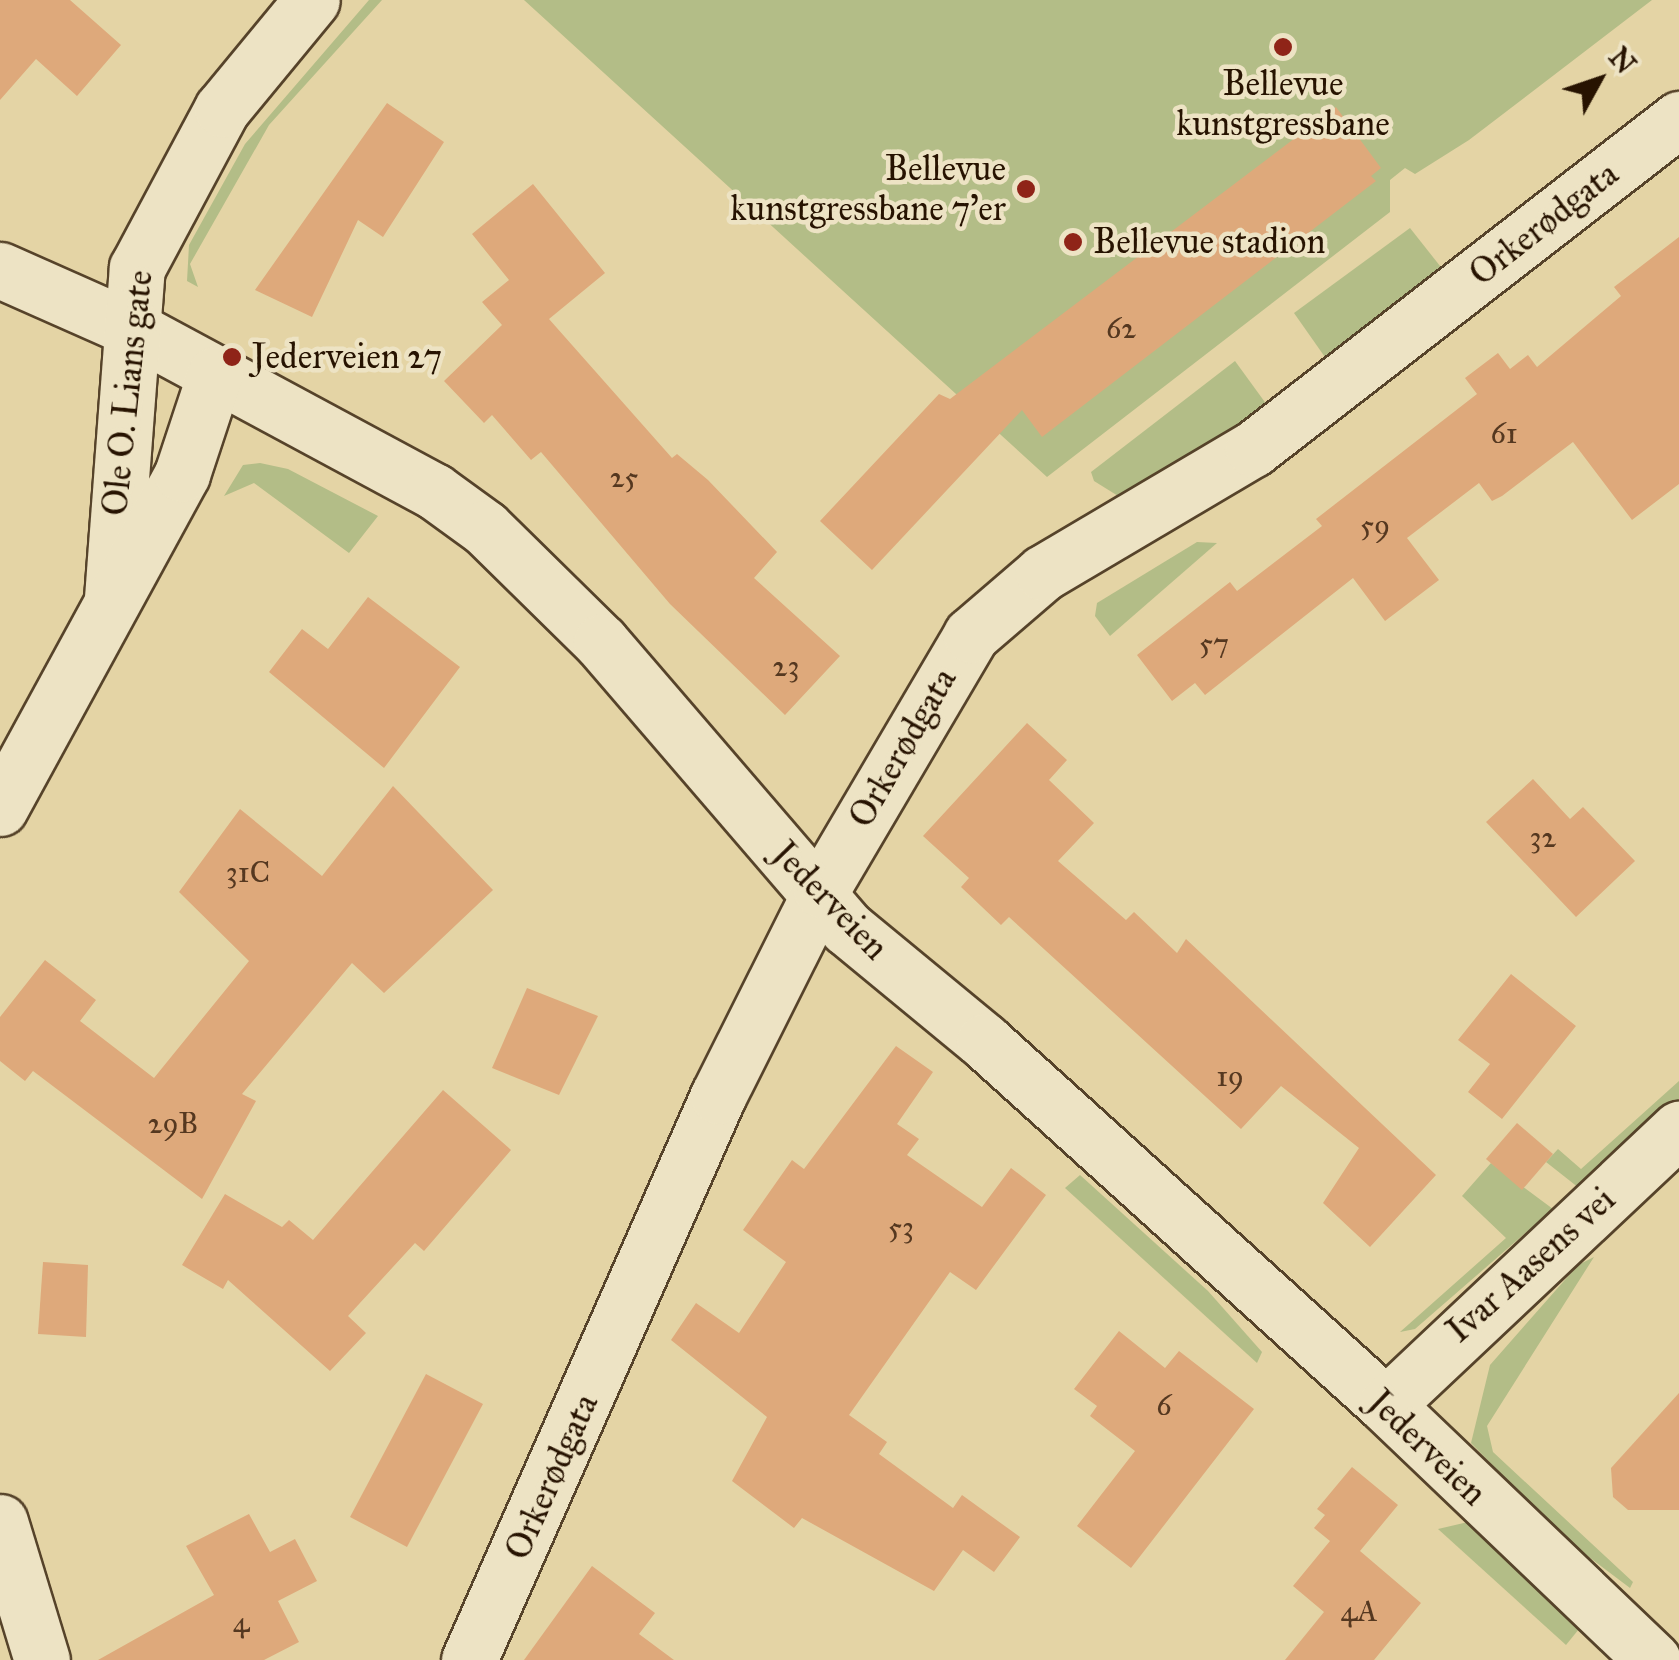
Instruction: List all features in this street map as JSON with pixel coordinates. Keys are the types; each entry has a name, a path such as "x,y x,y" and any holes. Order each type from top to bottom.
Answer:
{"street":[{"name":"Ole O. Lians gate","path":"112,598 137,268 156,225 222,109 312,0"},
{"name":"Orkerødgata","path":"469,1660 718,1096 821,890 933,690 1006,597 1254,448 1679,120"},
{"name":"Jederveien","path":"0,270 134,330 434,491 485,528 601,642 821,890 847,928 984,1041 1386,1405 1653,1660"},
{"name":"Ole O. Lians gate","path":"0,808 182,474 215,374"},
{"name":"Ivar Aasens vei","path":"1386,1405 1679,1129"},
{"path":"0,1522 42,1660"}],"green space":[{"path":"369,0 382,0 269,125 190,264 198,287 187,281 189,245 245,144"},
{"name":"Bellevue stadion","path":"524,0 1652,0 1469,140 1415,174 1405,168 1390,180 1390,212 1047,477"},
{"path":"1410,228 1444,271 1327,360 1294,313"},
{"path":"1235,361 1267,405 1123,499 1094,481 1091,472"},
{"path":"260,463 288,469 378,516 349,553 254,483 224,496 243,465"},
{"path":"1197,542 1217,543 1110,636 1095,616 1097,603"},
{"path":"1679,1081 1679,1099 1579,1188 1546,1162 1558,1149 1581,1169"},
{"path":"1491,1163 1553,1209 1415,1329 1400,1332 1506,1238 1462,1196"},
{"path":"1080,1175 1208,1291 1262,1352 1257,1363 1065,1188"},
{"path":"1594,1257 1487,1426 1493,1452 1633,1582 1630,1588 1561,1536 1471,1443 1490,1365 1578,1265"},
{"path":"1468,1522 1568,1612 1579,1629 1566,1645 1438,1529"}],"building":[{"path":"0,0 70,0 121,45 77,96 36,59 0,100"},
{"path":"387,103 444,142 383,237 358,220 312,317 255,290"},
{"path":"1336,107 1381,168 1371,176 1376,181 1042,437 1022,410 872,570 820,521 939,394 950,399"},
{"path":"533,184 605,273 549,319 672,458 677,454 708,480 777,552 754,578 840,656 785,715 670,604 541,452 531,460 492,415 484,423 444,381 502,325 482,302 509,280 472,234"},
{"path":"1679,237 1679,484 1632,520 1573,442 1492,501 1479,483 1407,538 1439,580 1385,621 1353,578 1205,695 1195,683 1172,701 1137,655 1230,582 1237,591 1322,526 1316,519 1477,394 1465,378 1498,353 1510,369 1528,355 1537,367 1621,296 1614,287"},
{"path":"368,597 460,667 384,768 269,672 302,629 328,649"},
{"path":"1027,723 1067,760 1049,780 1094,823 1058,861 1126,920 1134,912 1177,953 1186,939 1436,1175 1370,1247 1323,1203 1359,1148 1281,1086 1241,1129 1009,917 1001,925 961,887 969,878 923,836"},
{"path":"1533,779 1570,819 1583,807 1635,861 1576,917 1486,822"},
{"path":"393,786 493,890 384,993 352,963 242,1094 256,1101 202,1199 33,1071 25,1081 0,1061 0,1017 45,960 96,1000 80,1021 154,1078 249,961 179,892 240,809 322,876"},
{"path":"1511,974 1576,1026 1502,1119 1468,1092 1490,1064 1458,1040"},
{"path":"527,988 598,1016 559,1095 492,1068"},
{"path":"896,1046 933,1072 897,1124 919,1139 907,1155 982,1207 1011,1168 1046,1195 976,1290 950,1272 849,1415 887,1442 879,1454 953,1508 962,1495 1020,1537 994,1572 963,1550 934,1591 802,1518 794,1528 732,1481 767,1417 671,1340 696,1303 739,1333 786,1262 743,1230 792,1160 804,1169"},
{"path":"443,1090 511,1150 424,1251 415,1243 348,1316 366,1333 330,1371 228,1280 223,1289 182,1265 225,1194 282,1227 289,1220 313,1240"},
{"path":"1517,1123 1553,1154 1522,1190 1486,1159"},
{"path":"43,1262 88,1265 86,1337 38,1334"},
{"path":"1119,1331 1165,1368 1179,1351 1254,1409 1131,1568 1077,1526 1135,1451 1090,1416 1097,1406 1074,1389"},
{"path":"426,1374 483,1404 407,1547 350,1517"},
{"path":"1679,1393 1679,1510 1628,1510 1613,1497 1611,1468"},
{"path":"1352,1467 1398,1505 1360,1551 1421,1603 1374,1660 1285,1660 1324,1612 1293,1586 1330,1541 1314,1528 1325,1515 1317,1509"},
{"path":"249,1514 270,1552 295,1539 317,1581 278,1601 299,1642 264,1660 98,1660 214,1595 186,1546"},
{"path":"592,1566 655,1613 639,1634 674,1660 524,1660"}],"place":[{"name":"Bellevue kunstgressbane","path":"1283,47"},
{"name":"Bellevue kunstgressbane 7'er","path":"1026,189"},
{"name":"Bellevue stadion","path":"1073,242"},
{"name":"Jederveien 27","path":"232,357"}]}
